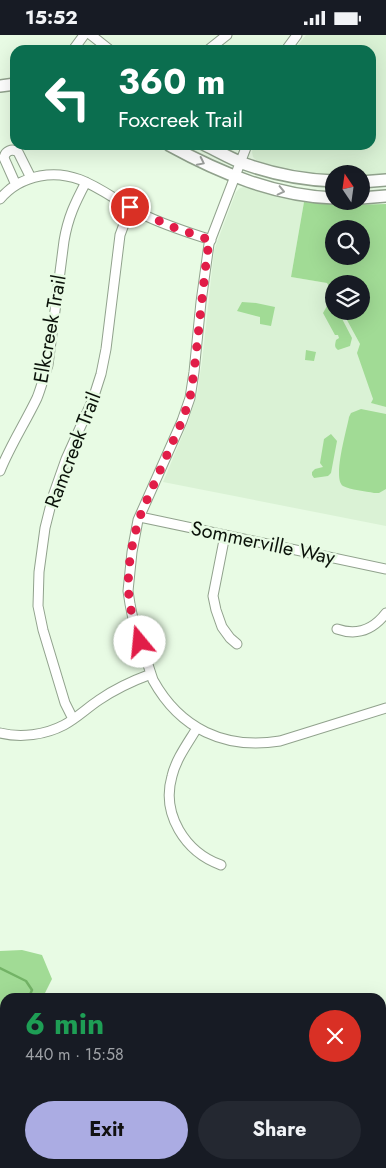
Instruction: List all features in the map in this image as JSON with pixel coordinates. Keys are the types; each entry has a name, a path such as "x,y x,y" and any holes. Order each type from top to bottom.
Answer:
{"street":[{"path":"91,35 104,45"},
{"path":"214,45 227,35"},
{"path":"178,150 235,177 278,190 325,197"},
{"path":"215,150 240,162 266,170 293,177 325,180"},
{"path":"245,150 210,240 190,398 182,421 140,517 132,552 128,591 133,619 157,688 176,711 196,728 211,735 237,743 266,744 386,708"},
{"path":"16,185 4,161 4,155 10,151 18,152 31,178"},
{"path":"0,199 10,189 31,178 44,175 76,177 163,223 210,240"},
{"path":"370,181 386,180"},
{"name":"Elkcreek Trail","path":"0,471 11,445 37,397 45,376 50,352 67,223 72,208 86,182"},
{"path":"370,197 386,196"},
{"name":"Ramcreek Trail","path":"73,719 65,703 43,630 38,607 39,572 45,528 53,496 66,459 93,399 101,374 120,235 130,207"},
{"name":"Sommerville Way","path":"140,517 386,569"},
{"path":"225,535 214,596 216,610 222,627 230,639 237,644"},
{"path":"337,629 346,632 360,631 375,625 386,613"},
{"path":"0,733 29,735 42,733 65,725 113,691 151,674"},
{"path":"196,728 172,775 169,788 171,813 175,824 188,843 208,860 221,865"}],"shaded area":[{"path":"306,35 386,35 386,174 370,175 370,165 325,165 325,174 311,173 267,164 253,157 253,150 376,150 376,45 298,45"},
{"path":"244,187 304,202 291,277 325,283 325,320 347,320 360,344 373,399 372,403 386,407 386,526 163,482 188,422 197,394 214,251 236,192"}],"green space":[{"path":"304,202 325,203 325,210 370,210 370,204 386,204 386,407 371,403 373,399 357,353 360,344 347,320 370,320 370,275 325,275 325,283 291,277"},
{"path":"242,302 275,307 271,326 260,324 260,317 237,311"},
{"path":"327,320 343,320 352,338 350,346 338,350 335,345 336,340 339,338 338,335 335,335"},
{"path":"306,350 316,352 314,361 305,360"},
{"path":"361,409 386,414 386,489 379,493 350,489 343,486 340,482 339,474 343,442 349,417 351,413"},
{"path":"331,434 337,441 331,473 328,476 314,478 312,472 323,467 320,463 324,439"},
{"path":"22,950 42,955 52,979 45,993 0,993 0,951"}],"waterway":[{"path":"0,968 26,981 32,990 31,993"}],"route":[{"path":"130,207 156,221 210,240 190,398 182,421 138,520 132,552 128,591 133,619 140,642"}]}
